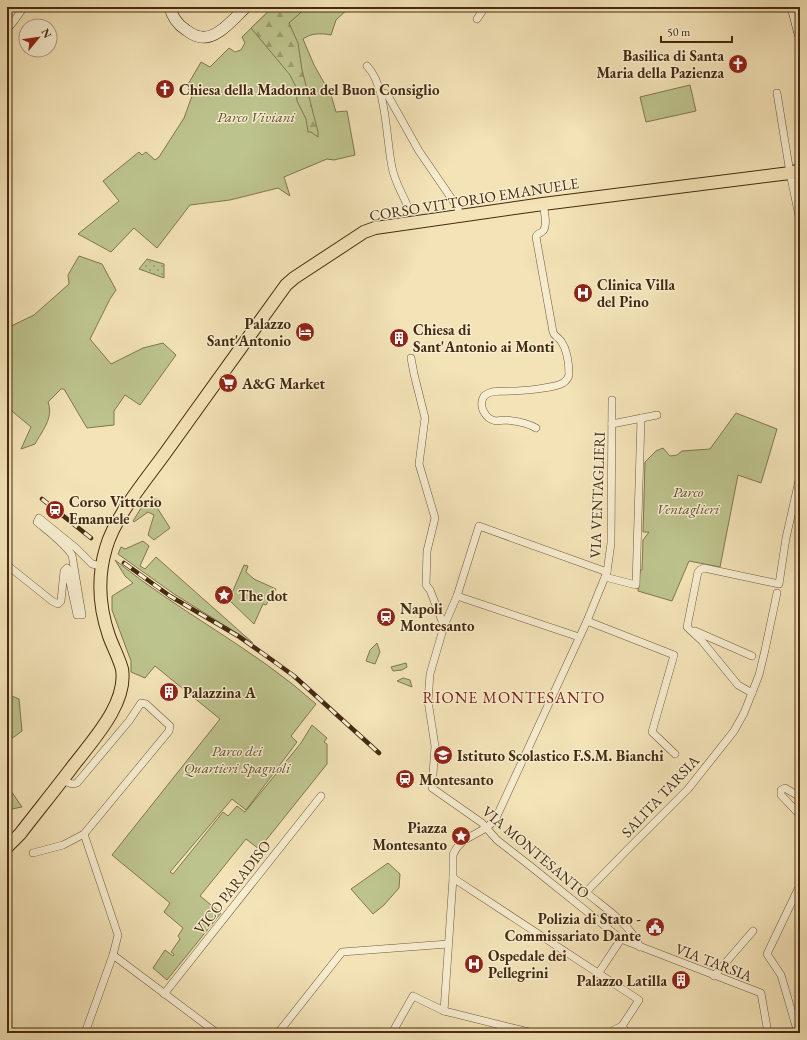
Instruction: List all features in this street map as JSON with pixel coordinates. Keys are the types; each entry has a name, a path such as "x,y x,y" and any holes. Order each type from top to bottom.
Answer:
{"main road":[{"name":"CORSO VITTORIO EMANUELE","path":"7,847 20,834 93,740 112,712 122,687 122,669 104,620 100,601 102,566 106,546 112,533 124,512 286,285 294,278 364,232 389,225 543,204 797,173"}],"street":[{"path":"7,29 24,7"},
{"path":"170,7 177,23 197,36 204,37 218,32 246,7"},
{"path":"477,19 484,7"},
{"path":"793,7 800,34"},
{"path":"367,66 372,70 381,92 392,169 407,205"},
{"path":"381,92 387,94 419,151 458,208 458,216"},
{"path":"777,93 797,173 800,221"},
{"path":"536,428 530,424 506,420 497,421 491,419 484,412 482,402 484,396 492,392 511,392 555,386 564,382 569,376 565,350 561,341 554,335 553,332 536,237 545,226 543,204"},
{"path":"411,358 425,418 419,464 435,518 427,551 426,585 430,590 444,626"},
{"name":"VIA VENTAGLIERI","path":"487,828 496,818 580,637 606,574 611,543 612,400"},
{"path":"612,424 657,415"},
{"path":"444,626 457,596 479,526 636,585 641,418"},
{"path":"752,693 738,685 702,641 688,629 687,622 698,572 704,568 779,584 786,538 800,476"},
{"path":"7,565 52,601 58,604 61,600 64,571 67,568 77,615 82,615 72,555 67,548 37,522 39,518 76,548 92,564 102,566"},
{"name":"SALITA TARSIA","path":"640,947 637,940 629,930 588,894 588,890 688,789 734,731 744,713 752,693 757,658 777,593"},
{"path":"457,596 580,637"},
{"path":"587,621 674,655 652,732 674,754"},
{"name":"VIA MONTESANTO","path":"444,626 430,674 428,701 435,746 432,788 482,823 497,840 621,939"},
{"path":"688,629 757,658"},
{"path":"33,853 63,845 84,834 169,731 170,726 146,704 141,703 129,721 77,783 69,784 63,779"},
{"path":"800,797 785,788 781,790 781,795 800,815"},
{"name":"VICO PARADISO","path":"164,994 321,796"},
{"path":"444,1010 453,878 453,855 456,847 467,838 487,828"},
{"path":"84,834 118,935 113,954 85,1033"},
{"path":"453,878 639,1000 622,1026 608,1033"},
{"path":"798,1033 781,975 767,954 800,885"},
{"path":"714,976 753,931"},
{"path":"598,974 621,939"},
{"name":"VIA TARSIA","path":"621,939 761,993 768,1033"},
{"path":"278,1033 342,952 448,944"},
{"path":"113,954 216,1033"},
{"path":"392,1033 413,996 444,1010 533,1033"},
{"path":"622,1026 627,1033"}],"green space":[{"name":"Parco Viviani","path":"273,7 350,7 336,20 331,35 316,34 303,39 314,65 331,95 336,112 347,111 355,155 334,160 327,159 284,177 290,196 278,188 230,200 190,205 157,248 134,228 111,252 78,234 119,201 103,181 139,152 142,155 146,152 155,160 159,157 184,118 192,96 187,86 201,62 210,67 229,48 235,52 241,50 245,43 242,37"},
{"path":"273,7 307,7 289,23 298,43 302,70 318,137 311,132 308,132 306,119 297,101 296,87 290,75 251,28"},
{"path":"690,85 696,111 646,122 640,97"},
{"path":"79,256 102,264 116,290 90,339 111,364 143,348 163,343 176,355 140,405 125,395 114,411 114,425 87,428 64,389 61,389 48,402 48,419 35,444 21,449 31,427 7,407 7,328 34,315 69,284 68,275"},
{"path":"147,259 164,264 164,278 139,269"},
{"name":"Parco Ventaglieri","path":"736,413 777,429 761,483 738,475 720,567 689,561 672,601 638,591 640,570 642,570 643,540 649,532 643,532 645,462 656,451 663,448 670,456 677,455 682,451 710,449"},
{"path":"159,499 156,506 170,528 154,540 148,535 154,515 148,512 134,522 133,521 146,500"},
{"path":"143,541 149,546 140,566 145,569 156,557 253,643 174,594 118,554 121,547 125,549"},
{"name":"Parco dei Quartieri Spagnoli","path":"115,560 165,597 268,666 316,704 291,736 297,742 246,810 232,799 170,872 173,874 223,812 228,816 237,806 245,812 301,743 312,725 327,738 324,742 327,744 327,764 259,849 246,839 200,896 221,913 167,980 153,968 165,950 173,956 174,954 171,952 180,939 178,936 183,928 164,912 170,903 112,855 220,719 155,666 145,678 131,672 131,661 112,610 112,596 133,583 125,576"},
{"path":"244,565 248,566 246,572 254,579 276,589 266,605 263,604 254,624 229,600"},
{"path":"377,643 380,652 375,664 366,661 370,650"},
{"path":"406,663 407,667 402,670 393,671 391,667"},
{"path":"403,678 410,680 412,687 397,681"},
{"path":"7,694 19,699 22,731 7,742"},
{"path":"7,785 22,807 7,810"},
{"path":"388,863 400,874 399,888 384,905 373,914 351,889"}],"railway":[{"path":"42,499 91,538"},
{"path":"124,563 170,596 238,636 294,676 379,753"}],"place":[{"name":"Basilica di Santa Maria della Pazienza","path":"738,64"},
{"name":"Chiesa della Madonna del Buon Consiglio","path":"165,89"},
{"name":"Clinica Villa del Pino","path":"583,293"},
{"name":"Palazzo Sant'Antonio","path":"305,332"},
{"name":"Chiesa di Sant'Antonio ai Monti","path":"399,338"},
{"name":"A&G Market","path":"228,383"},
{"name":"Corso Vittorio Emanuele","path":"55,510"},
{"name":"The dot","path":"224,595"},
{"name":"Napoli Montesanto","path":"386,617"},
{"name":"Palazzina A","path":"169,692"},
{"name":"Istituto Scolastico F.S.M. Bianchi","path":"443,755"},
{"name":"Montesanto","path":"405,779"},
{"name":"Piazza Montesanto","path":"461,836"},
{"name":"Polizia di Stato - Commissariato Dante","path":"655,927"},
{"name":"Ospedale dei Pellegrini","path":"474,964"},
{"name":"Palazzo Latilla","path":"681,980"}],"district":[{"name":"RIONE MONTESANTO","path":"514,697"}]}
